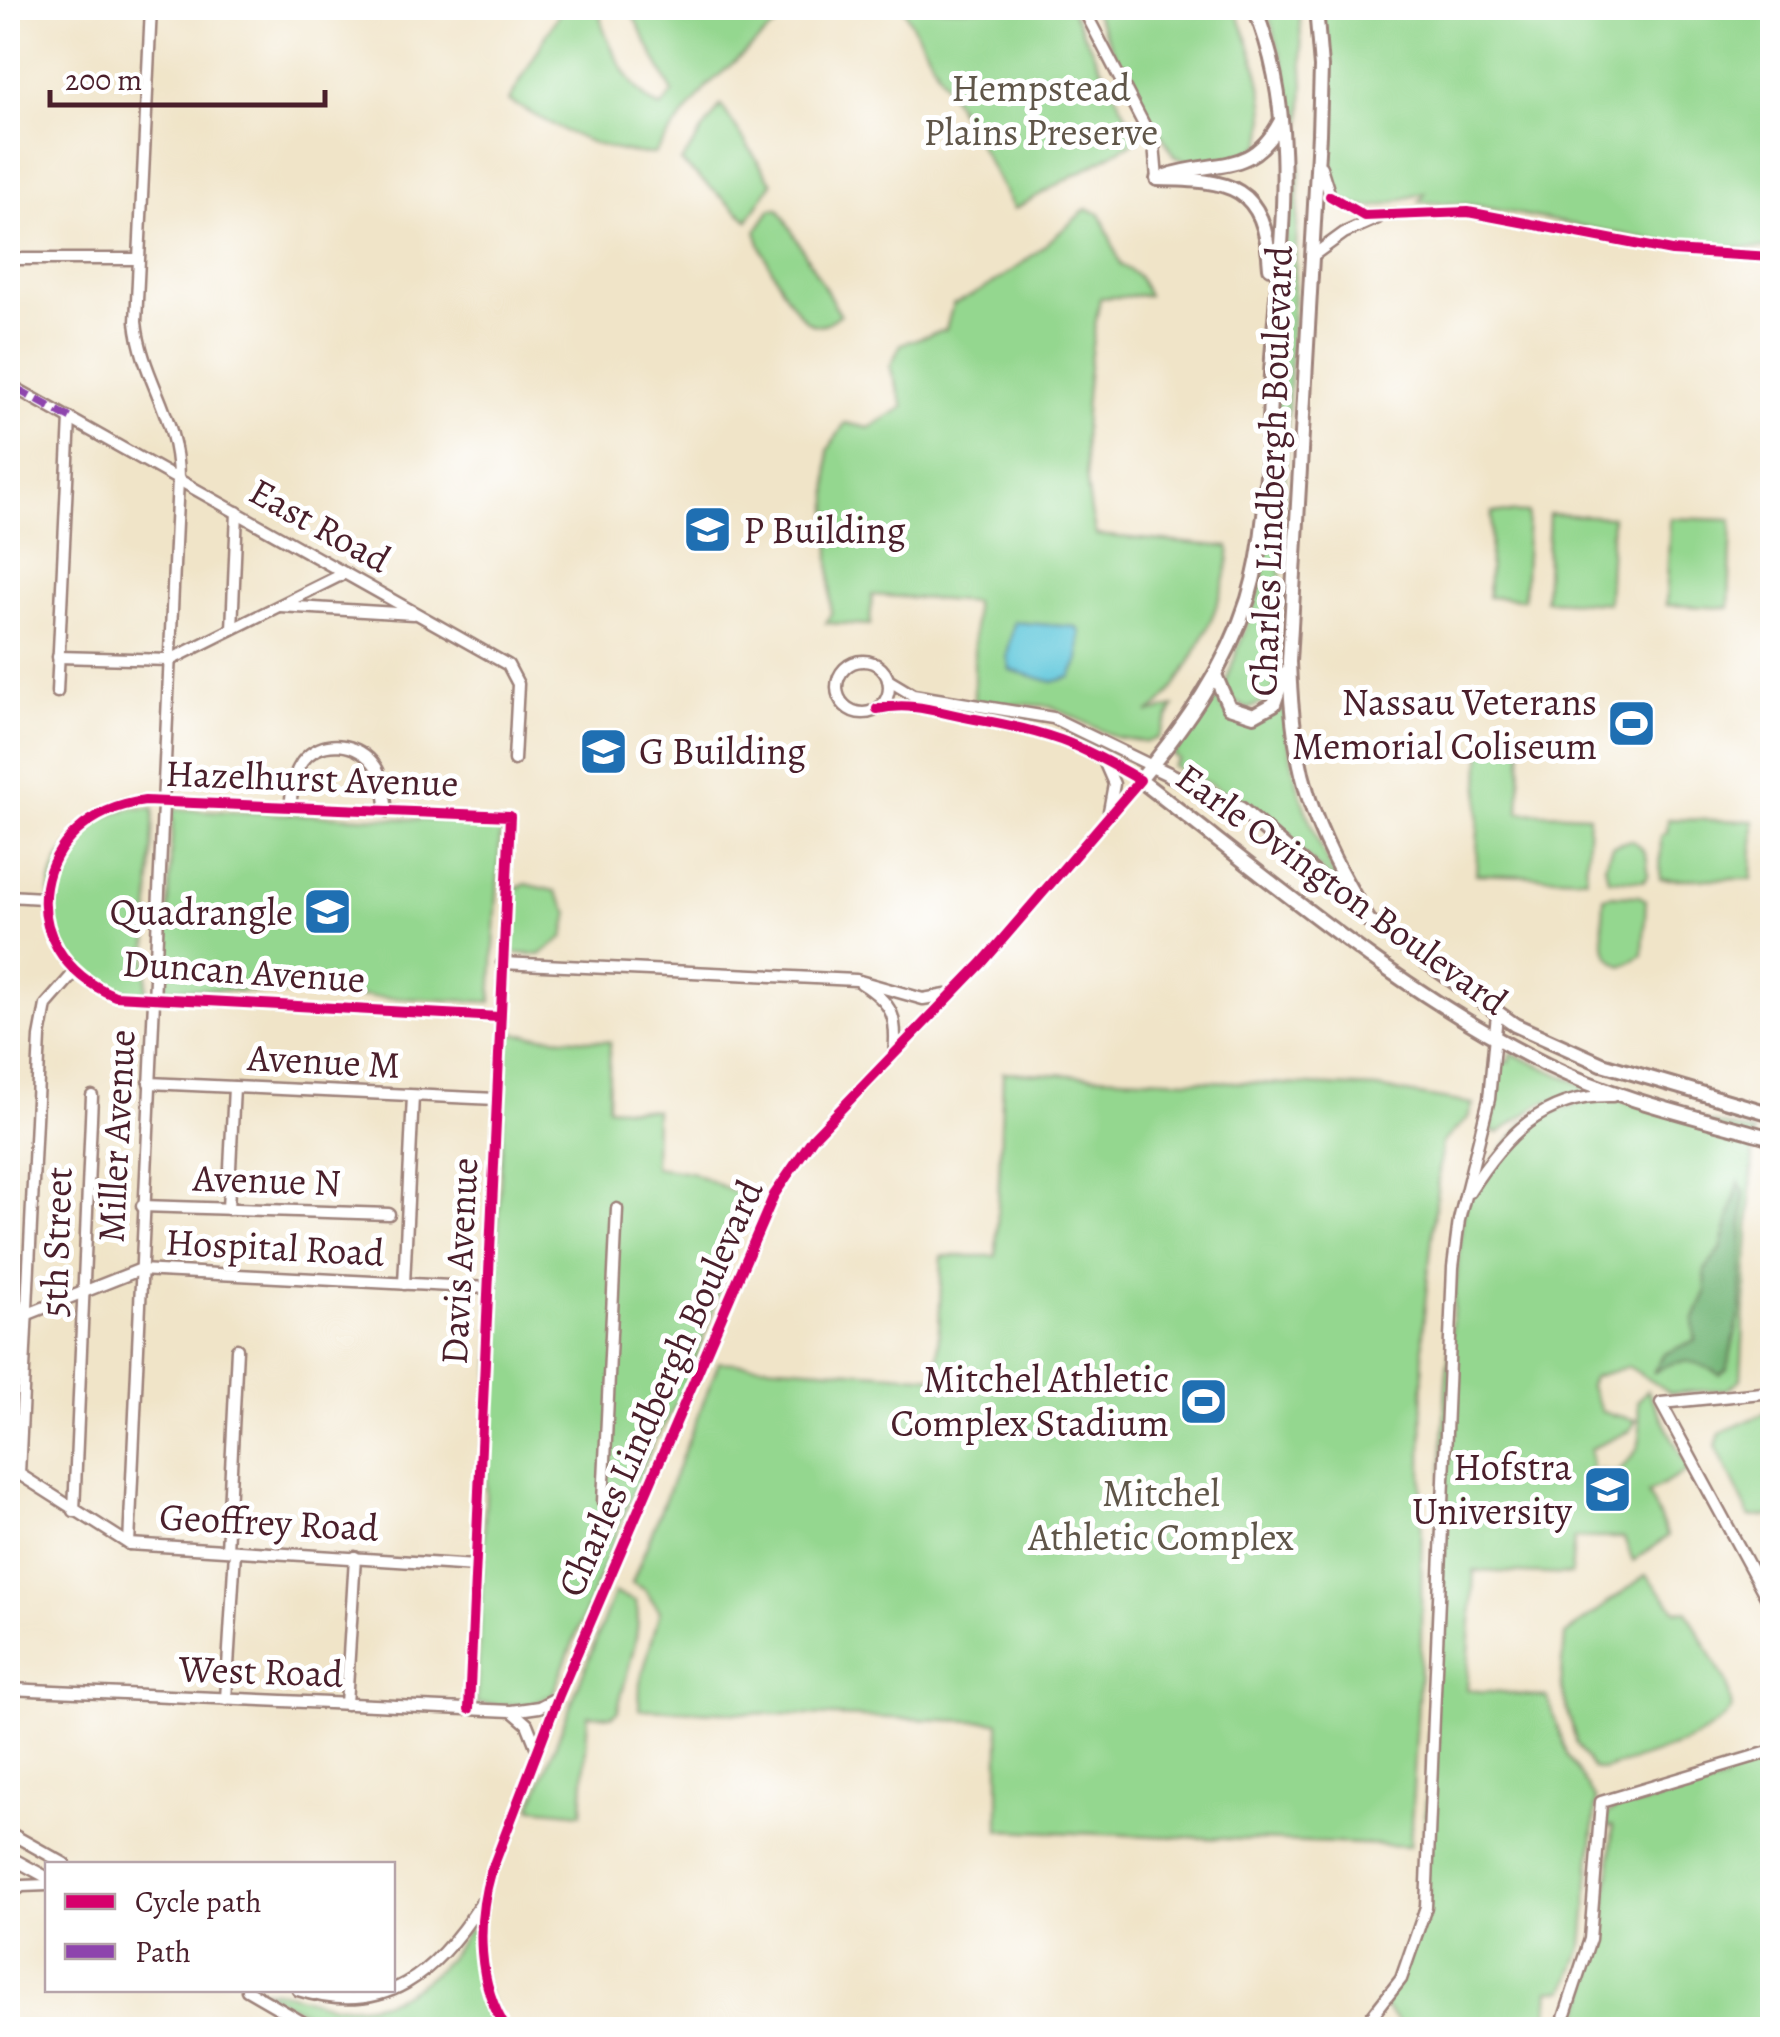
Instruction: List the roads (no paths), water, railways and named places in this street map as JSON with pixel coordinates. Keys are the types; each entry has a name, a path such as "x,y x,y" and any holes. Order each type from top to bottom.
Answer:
{"main road":[{"name":"Charles Lindbergh Boulevard","path":"1140,780 1215,675 1247,601 1263,537 1281,120 1274,60 1254,8"},
{"name":"Charles Lindbergh Boulevard","path":"1316,8 1322,67 1320,134 1289,662 1295,756 1307,802 1331,858 1369,921"},
{"path":"1157,179 1186,169 1242,162 1268,142 1281,120"},
{"path":"1157,179 1218,181 1253,200 1264,222 1275,310"},
{"path":"1215,675 1230,706 1254,715 1274,704 1289,662"},
{"name":"Earle Ovington Boulevard","path":"1152,766 1241,809 1369,921 1497,1014 1602,1064 1772,1114"},
{"name":"Earle Ovington Boulevard","path":"1140,780 1361,950 1496,1038 1550,1066 1624,1096 1772,1138"}],"street":[{"name":"Miller Avenue","path":"128,1544 178,479 174,427 138,343 138,259 151,8"},
{"path":"1082,8 1148,132 1157,179"},
{"path":"1320,134 1322,176 1330,196 1357,213 1468,212 1672,251 1772,257"},
{"path":"1310,258 1344,233 1383,215"},
{"path":"8,259 138,259"},
{"name":"East Road","path":"17,389 514,671 514,760"},
{"path":"57,692 70,418"},
{"path":"232,629 237,512"},
{"path":"58,657 170,660 344,574"},
{"path":"279,606 416,614"},
{"path":"866,662 880,668 888,680 887,696 877,709 860,713 846,707 838,694 838,679 849,665 866,662"},
{"name":"Earle Ovington Boulevard","path":"888,680 913,695 1053,718 1152,766"},
{"name":"Earle Ovington Boulevard","path":"877,709 918,705 1016,724 1064,738 1140,780"},
{"path":"290,808 292,784 302,763 318,749 339,745 358,750 373,762 381,777 387,812"},
{"path":"1100,756 1114,784 1108,816"},
{"name":"Charles Lindbergh Boulevard","path":"507,2030 486,1981 482,1902 558,1698 774,1195 813,1138 954,994 1140,780"},
{"name":"Hazelhurst Avenue","path":"43,898 56,854 83,822 119,804 510,816"},
{"name":"Davis Avenue","path":"469,1709 510,816"},
{"path":"8,896 43,898"},
{"name":"Duncan Avenue","path":"43,898 51,938 74,973 116,996 499,1016"},
{"path":"502,962 856,980 918,998 954,994"},
{"path":"28,1314 40,1037 46,1005 74,973"},
{"path":"856,980 889,1003 896,1018 894,1056"},
{"path":"1362,2030 1400,1979 1426,1907 1454,1252 1490,1099 1497,1014"},
{"name":"Avenue M","path":"149,1083 496,1099"},
{"path":"228,1209 234,1087"},
{"name":"5th Street","path":"74,1511 92,1096"},
{"path":"404,1284 413,1096"},
{"path":"1464,1201 1500,1145 1524,1124 1563,1102 1624,1096"},
{"name":"Avenue N","path":"142,1206 390,1214"},
{"path":"604,1502 617,1209"},
{"name":"Hospital Road","path":"8,1313 28,1314 138,1270 488,1288"},
{"name":"Geoffrey Road","path":"28,1314 19,1474 128,1544 476,1566"},
{"path":"226,1699 237,1349"},
{"path":"1772,1392 1661,1403 1772,1608"},
{"path":"346,1704 355,1558"},
{"name":"West Road","path":"8,1689 511,1711 539,1707 558,1698"},
{"path":"511,1711 527,1724 537,1749"},
{"path":"1560,2030 1590,1939 1601,1802 1772,1750"},
{"path":"8,1832 61,1862"},
{"path":"8,1856 45,1879"},
{"path":"8,1896 22,1886 45,1882"},
{"path":"395,1988 432,1968 451,1948 482,1902"},
{"path":"250,1992 316,2030"},
{"path":"308,1992 344,1999 376,1992"}],"water":[{"path":"1014,622 1076,627 1080,632 1079,660 1071,677 1053,682 1010,670 1007,656"}],"place":[{"name":"P Building","path":"708,530"},
{"name":"Nassau Veterans Memorial Coliseum","path":"1632,724"},
{"name":"G Building","path":"604,751"},
{"name":"Quadrangle","path":"328,912"},
{"name":"Mitchel Athletic Complex Stadium","path":"1204,1401"},
{"name":"Hofstra University","path":"1607,1489"}],"park label":[{"name":"Hempstead Plains Preserve","path":"1041,110"},
{"name":"Mitchel Athletic Complex","path":"1161,1515"}]}
